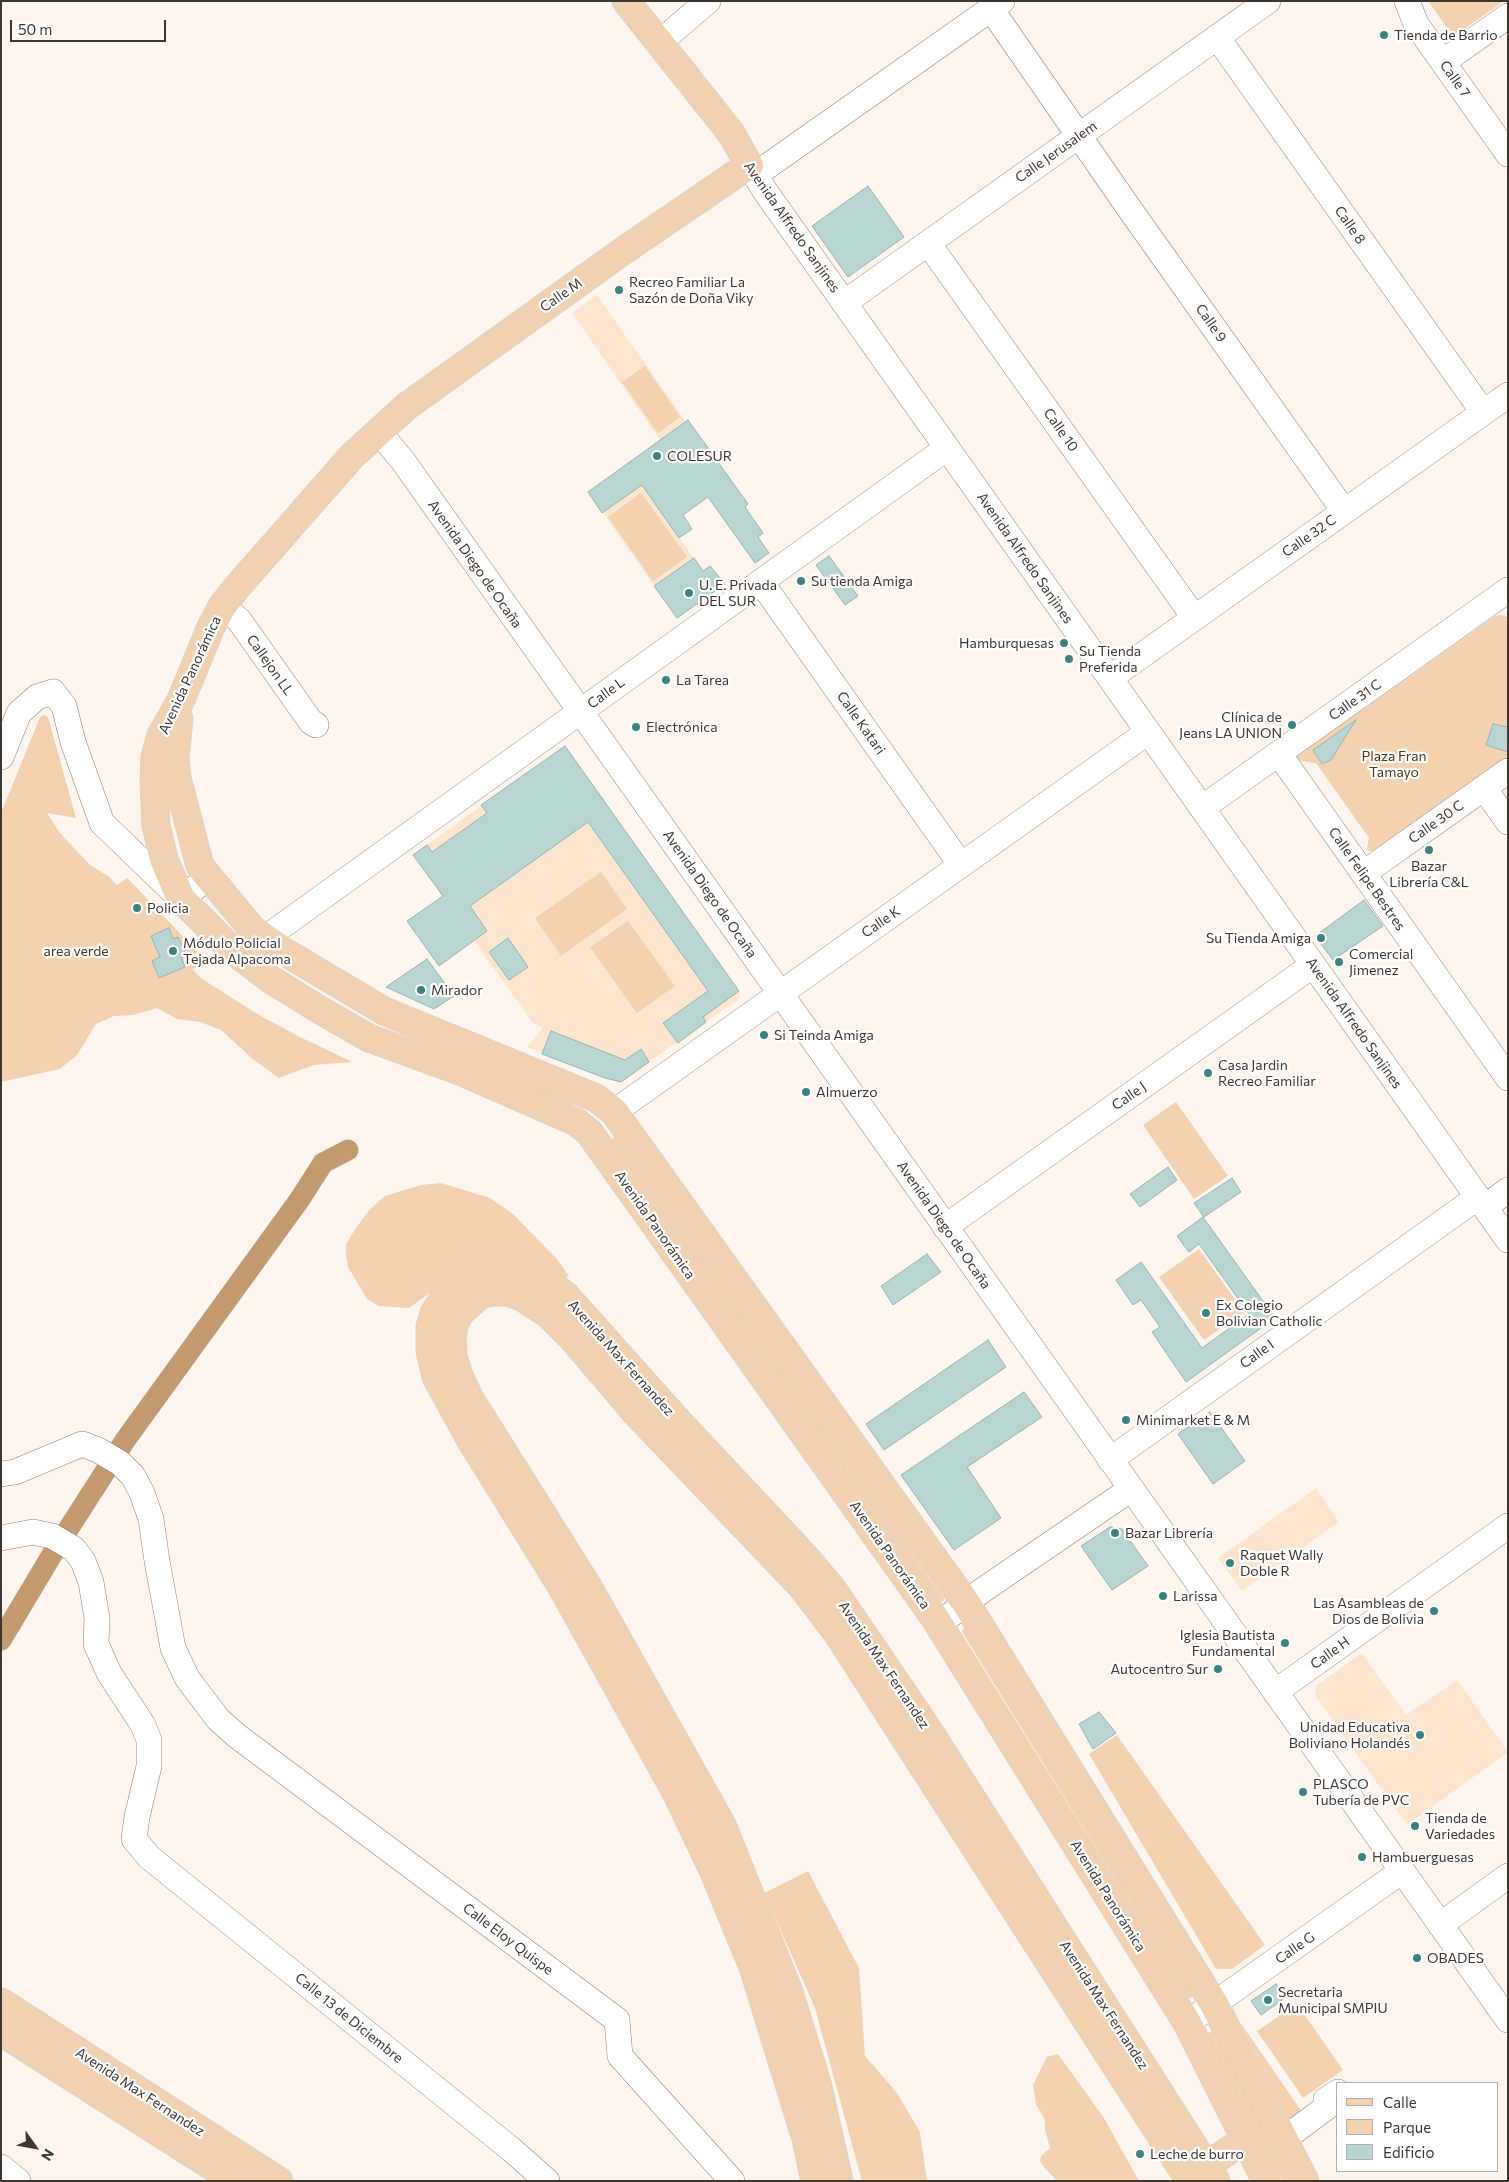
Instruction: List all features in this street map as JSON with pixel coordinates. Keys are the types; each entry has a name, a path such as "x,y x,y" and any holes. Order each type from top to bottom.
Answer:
{"main road":[{"name":"Avenida Alfredo Sanjines","path":"626,1 731,133 752,170"},
{"name":"Calle M","path":"378,431 407,406 623,251 752,170"},
{"name":"Avenida Panorámica","path":"378,431 352,456 310,503 222,606 205,641 180,702 161,735 156,757 154,782 156,825 164,859 181,899 210,930 243,959 270,979 312,1005 370,1038 462,1072 576,1122 589,1132 939,1624 1187,2023 1266,2181"},
{"path":"180,702 175,759 177,778 200,866 252,929 264,939 384,1010 596,1098 614,1112 966,1603 1214,2004 1305,2181"},
{"path":"243,959 264,939"},
{"path":"589,1132 614,1112"},
{"name":"Avenida Max Fernandez","path":"815,2181 806,2139 753,1967 724,1864 722,1825 590,1590 508,1480 470,1399 453,1356 452,1339 454,1325 460,1313 480,1296 492,1292 508,1292 522,1297 548,1314 574,1339 636,1413 780,1564 824,1598 837,1633 1200,2176"},
{"name":"Avenida Max Fernandez","path":"724,1864 789,1992 817,2083 839,2181"},
{"name":"Avenida Max Fernandez","path":"1,2002 279,2181"},
{"name":"Avenida Max Fernandez","path":"1,2032 235,2181"},
{"path":"1200,2176 1245,2140"}],"street":[{"path":"659,43 708,1"},
{"name":"Calle Jerusalem","path":"844,303 1268,1"},
{"name":"Calle 7","path":"1407,1 1416,24 1508,154"},
{"path":"752,170 997,5"},
{"name":"Calle 9","path":"997,5 1078,136 1344,511"},
{"path":"1443,62 1508,16"},
{"name":"Calle 8","path":"1217,37 1483,412"},
{"name":"Avenida Alfredo Sanjines","path":"752,170 844,303 1508,1240"},
{"name":"Calle 10","path":"928,243 1194,617"},
{"name":"Calle 32 C","path":"1110,678 1508,395"},
{"name":"Avenida Diego de Ocaña","path":"378,431 403,461 1508,2020"},
{"name":"Calle L","path":"264,939 947,448"},
{"name":"Calle Katari","path":"761,582 961,865"},
{"name":"Calle 31 C","path":"1202,808 1508,590"},
{"name":"Callejon LL","path":"222,606 239,620 311,722 316,725"},
{"path":"1,756 19,713 37,697 53,692 64,706 73,742 102,823 181,899 209,877"},
{"name":"Calle K","path":"614,1112 1148,732"},
{"name":"Calle Felipe Bestres","path":"1279,754 1508,1078"},
{"name":"Calle 30 C","path":"1364,873 1508,771"},
{"path":"1484,788 1508,822"},
{"name":"Calle J","path":"945,1227 1313,965"},
{"name":"Calle I","path":"1110,1460 1481,1202 1508,1190"},
{"name":"Calle Eloy Quispe","path":"1,1474 15,1472 82,1444 98,1450 120,1463 133,1476 142,1493 151,1519 173,1648 192,1685 218,1719 237,1736 616,2020 620,2056 732,2181"},
{"path":"939,1624 966,1603 1131,1489"},
{"name":"Calle H","path":"1275,1692 1508,1526"},
{"name":"Calle 13 de Diciembre","path":"1,1538 33,1532 52,1536 74,1549 83,1560 91,1582 97,1618 96,1644 109,1673 139,1718 149,1740 149,1766 134,1839 149,1857 512,2150 547,2181"},
{"name":"Calle G","path":"1187,2023 1402,1871"},
{"path":"1440,1925 1508,1876"},
{"path":"1284,2139 1336,2096"},
{"path":"1,2167 18,2181"}],"shaded area":[{"name":"COLESUR","path":"597,295 686,422 653,500 716,590 677,618 588,492 660,440 572,313"},
{"path":"562,748 567,749 739,991 740,998 620,1082 601,1077 527,1047 543,1028 533,1023 413,855"},
{"path":"1316,1488 1339,1522 1242,1591 1218,1558"},
{"name":"Unidad Educativa Boliviano Holandés","path":"1362,1653 1406,1715 1457,1680 1508,1752 1407,1825 1315,1695 1317,1685"}],"green space":[{"path":"1428,1 1504,1 1456,35 1452,35"},
{"path":"645,366 680,417 658,433 622,382"},
{"path":"641,493 687,557 653,581 608,517"},
{"name":"Plaza Fran Tamayo","path":"1495,616 1508,617 1508,759 1373,851 1369,851 1367,849 1369,838 1316,763 1296,760 1295,753 1355,710 1361,711"},
{"name":"area verde","path":"44,715 48,717 76,818 47,813 60,833 90,865 108,876 117,885 127,878 137,888 207,962 192,969 202,979 259,1015 352,1062 314,1065 279,1078 254,1060 221,1030 200,1022 177,1019 157,1008 133,1015 114,1016 96,1024 77,1055 60,1069 1,1082 1,813 40,717"},
{"path":"601,872 627,909 561,956 535,918"},
{"path":"628,921 675,986 637,1013 590,947"},
{"path":"1176,1102 1228,1176 1194,1199 1143,1125"},
{"path":"614,1137 617,1137 944,1598 944,1601 940,1601 612,1140"},
{"path":"441,1183 490,1198 513,1214 556,1258 569,1276 552,1285 439,1286 409,1308 379,1306 367,1299 348,1267 346,1256 346,1244 356,1228 369,1210 385,1196 421,1185"},
{"path":"1199,1249 1244,1312 1204,1340 1159,1277"},
{"path":"963,1628 967,1629 1193,1995 1191,1998 1188,1998 962,1632"},
{"path":"1117,1735 1265,1945 1232,1969 1216,1969 1089,1754"},
{"path":"808,1871 859,1968 865,2056 897,2093 920,2132 927,2181 862,2181 815,2008 764,1893"},
{"path":"1297,2004 1343,2070 1303,2098 1257,2031"},
{"path":"1240,2022 1302,2114 1291,2119 1289,2118"},
{"path":"1212,2031 1289,2181 1282,2181 1208,2035"},
{"path":"1058,2054 1104,2118 1139,2181 1057,2181 1043,2166 1040,2161 1041,2156 1050,2148 1045,2130 1045,2120 1036,2104 1033,2085 1047,2057"}],"building":[{"path":"868,186 904,237 848,277 812,226"},
{"path":"688,420 748,504 745,507 763,533 758,537 769,553 755,563 708,497 683,515 692,529 679,538 642,485 602,513 588,492"},
{"path":"829,556 858,596 845,605 816,565"},
{"path":"694,558 703,571 710,566 725,584 677,618 654,586"},
{"path":"1356,720 1331,760 1322,764 1313,750"},
{"path":"1493,724 1508,727 1508,752 1486,745"},
{"path":"565,746 739,991 703,1017 706,1022 678,1043 663,1023 708,991 588,822 470,906 487,931 439,966 407,921 443,896 413,855 427,845 432,852 487,813 481,805"},
{"path":"1364,900 1383,926 1333,960 1315,936"},
{"name":"Módulo Policial Tejada Alpacoma","path":"169,928 173,939 178,937 187,956 181,958 185,967 159,978 152,961 160,957 151,936"},
{"path":"508,938 528,967 509,980 489,952"},
{"path":"427,959 454,996 434,1009 386,987"},
{"path":"551,1031 625,1060 641,1049 649,1062 621,1082 605,1078 542,1054"},
{"path":"1168,1167 1177,1180 1140,1207 1130,1194"},
{"path":"1232,1178 1241,1192 1204,1217 1194,1203"},
{"path":"1203,1217 1275,1318 1186,1382 1152,1332 1160,1327 1141,1300 1133,1305 1116,1280 1141,1262 1202,1348 1249,1314 1199,1244 1189,1252 1177,1236"},
{"path":"927,1254 941,1272 893,1305 881,1286"},
{"path":"988,1340 1006,1367 884,1450 866,1424"},
{"path":"1024,1392 1042,1417 967,1467 1001,1518 954,1550 901,1475"},
{"path":"1210,1412 1245,1461 1213,1484 1178,1434"},
{"path":"1110,1527 1122,1529 1148,1566 1112,1590 1081,1546"},
{"path":"1099,1712 1116,1733 1093,1749 1079,1724"},
{"path":"1276,1984 1285,1998 1261,2015 1251,2001"}],"waterway":[{"path":"1,1640 53,1553 126,1439 300,1199 323,1163 348,1150"}],"place":[{"name":"Tienda de Barrio","path":"1384,35"},
{"name":"Recreo Familiar La Sazón de Doña Viky","path":"619,290"},
{"name":"COLESUR","path":"657,456"},
{"name":"Su tienda Amiga","path":"801,581"},
{"name":"U. E. Privada DEL SUR","path":"689,593"},
{"name":"Hamburquesas","path":"1064,643"},
{"name":"Su Tienda Preferida","path":"1069,659"},
{"name":"La Tarea","path":"666,680"},
{"name":"Clínica de Jeans LA UNION","path":"1292,725"},
{"name":"Electrónica","path":"636,727"},
{"name":"Bazar Librería C&L","path":"1429,850"},
{"name":"Policia","path":"137,908"},
{"name":"Su Tienda Amiga","path":"1321,938"},
{"name":"Módulo Policial Tejada Alpacoma","path":"173,951"},
{"name":"Comercial Jimenez","path":"1339,962"},
{"name":"Mirador","path":"421,990"},
{"name":"Si Teinda Amiga","path":"764,1035"},
{"name":"Casa Jardin Recreo Familiar","path":"1208,1073"},
{"name":"Almuerzo","path":"806,1092"},
{"name":"Ex Colegio Bolivian Catholic","path":"1206,1313"},
{"name":"Minimarket E & M","path":"1126,1420"},
{"name":"Bazar Librería","path":"1115,1533"},
{"name":"Raquet Wally Doble R","path":"1230,1563"},
{"name":"Larissa","path":"1163,1596"},
{"name":"Las Asambleas de Dios de Bolivia","path":"1434,1611"},
{"name":"Iglesia Bautista Fundamental","path":"1285,1643"},
{"name":"Autocentro Sur","path":"1218,1669"},
{"name":"Unidad Educativa Boliviano Holandés","path":"1420,1735"},
{"name":"PLASCO Tubería de PVC","path":"1303,1792"},
{"name":"Tienda de Variedades","path":"1415,1826"},
{"name":"Hambuerguesas","path":"1362,1857"},
{"name":"OBADES","path":"1417,1958"},
{"name":"Secretaria Municipal SMPIU","path":"1268,2000"},
{"name":"Leche de burro","path":"1140,2154"}]}
